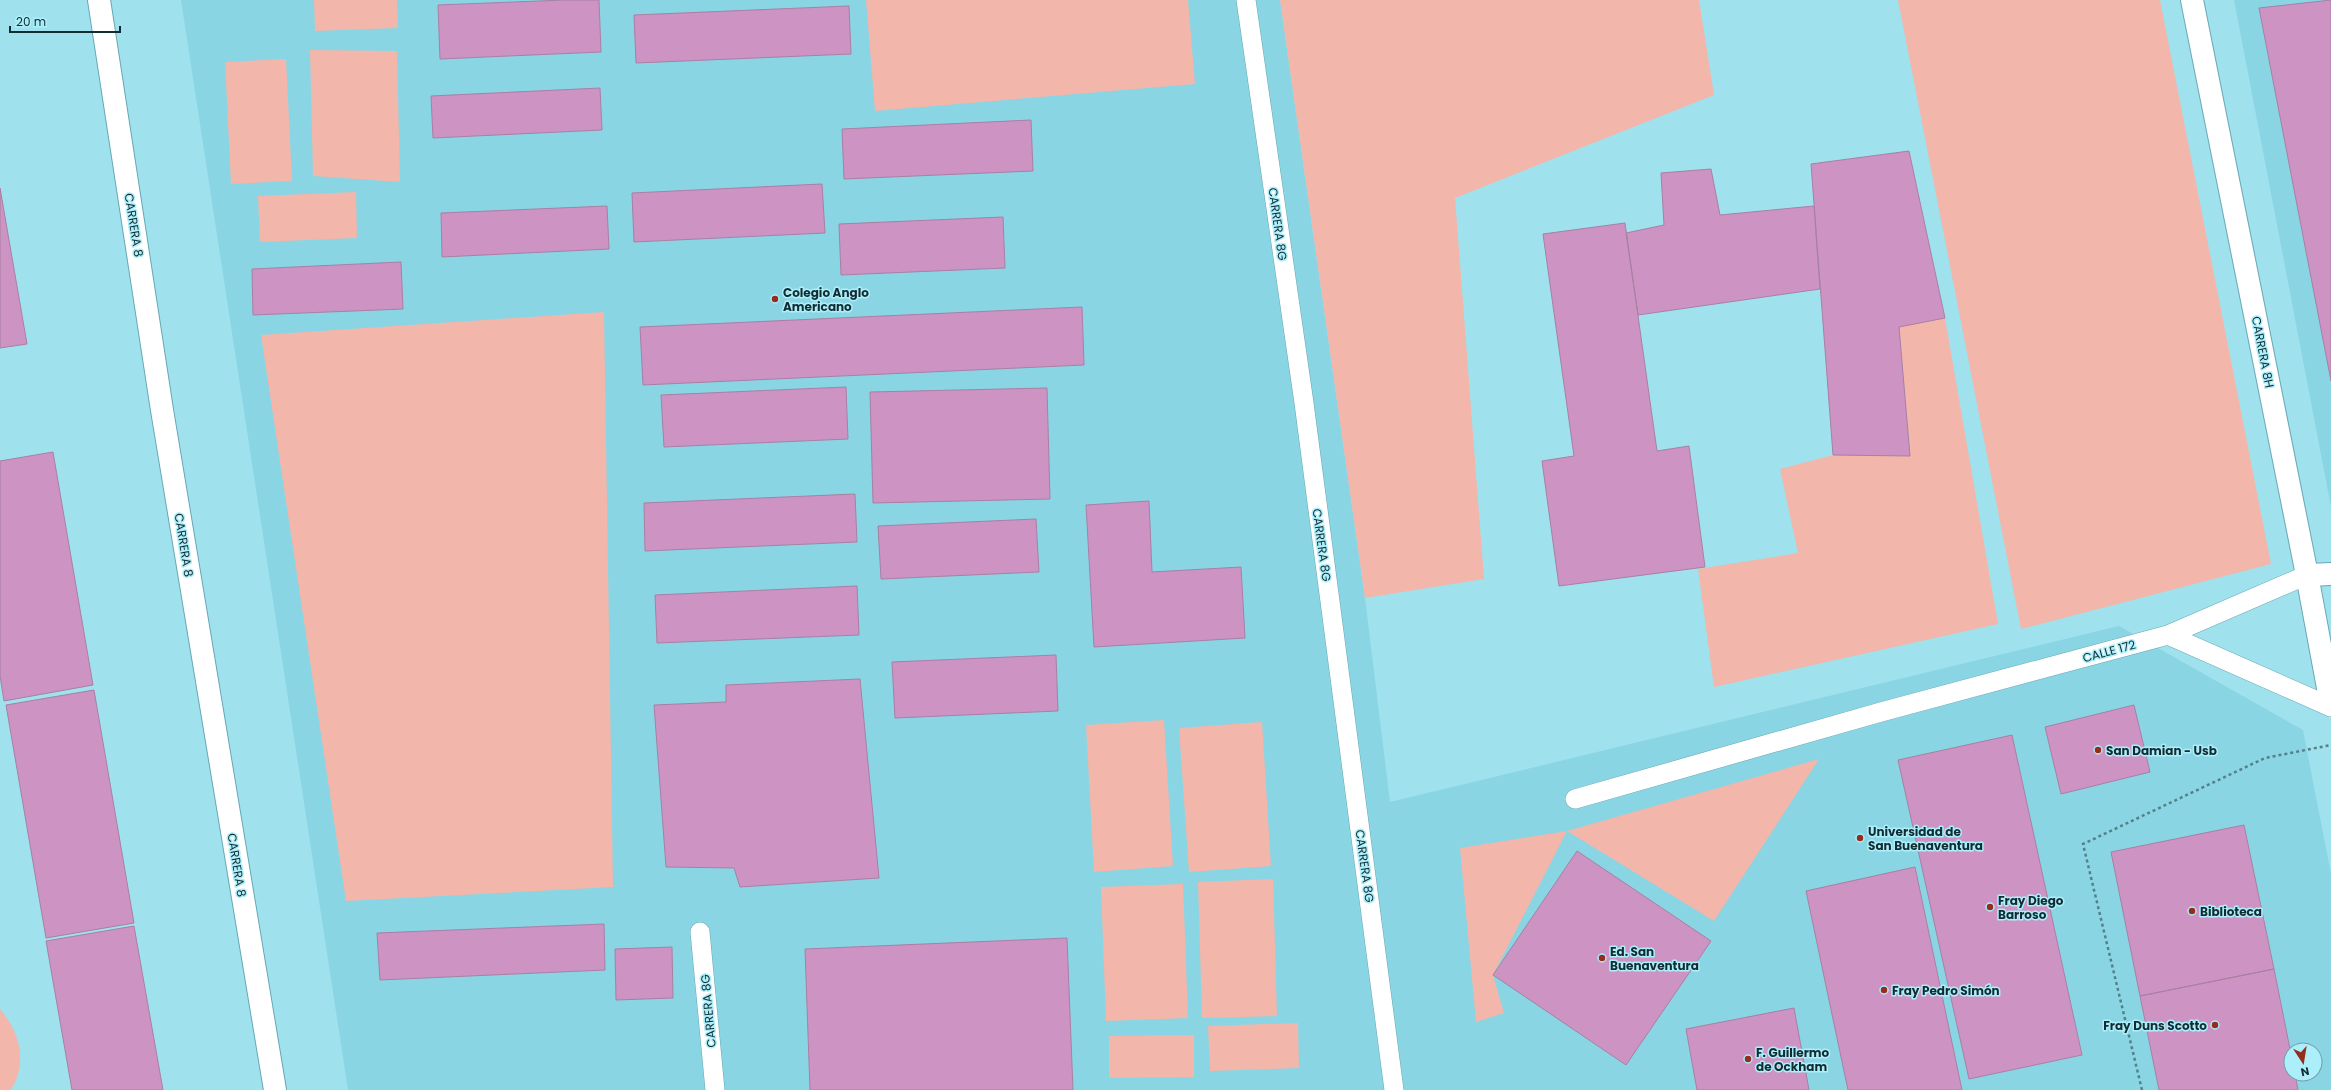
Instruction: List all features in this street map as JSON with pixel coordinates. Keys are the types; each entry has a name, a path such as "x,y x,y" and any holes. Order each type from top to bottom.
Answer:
{"street":[{"name":"CARRERA 8","path":"99,0 162,410 275,1090"},
{"name":"CARRERA 8H","path":"2192,0 2307,575 2331,704"},
{"name":"CALLE 172","path":"2307,575 2331,574"}],"lane":[{"name":"CARRERA 8G","path":"1246,0 1304,403 1394,1090"},
{"name":"CALLE 172","path":"1575,799 1881,712 2168,635 2307,575"},
{"path":"2168,635 2331,707"},
{"name":"CARRERA 8G","path":"700,932 715,1090"}],"path":[{"path":"2142,1090 2083,844 2265,758 2331,745"}],"shaded area":[{"name":"Colegio Anglo Americano","path":"181,0 1280,0 1365,598 1390,802 2119,626 2303,730 2331,874 2331,1090 348,1090"},
{"path":"314,0 397,0 398,28 315,31"},
{"path":"866,0 1188,0 1195,84 875,111"},
{"path":"1280,0 1699,0 1714,95 1455,198 1484,579 1365,598"},
{"path":"1898,0 2160,0 2271,564 2021,629"},
{"path":"2234,0 2331,0 2331,507"},
{"path":"310,50 397,51 400,182 313,176"},
{"path":"286,59 292,181 231,184 225,62"},
{"path":"356,192 357,238 260,242 258,196"},
{"path":"604,312 613,887 346,901 261,335"},
{"path":"1945,318 1998,624 1714,687 1698,569 1798,553 1780,469 1833,455 1910,456 1899,327"},
{"path":"1164,720 1173,866 1094,872 1086,725"},
{"path":"1262,722 1271,866 1189,872 1179,728"},
{"path":"1819,759 1714,921 1567,831"},
{"path":"1567,831 1493,975 1504,1013 1476,1022 1460,848"},
{"path":"1273,879 1277,1016 1202,1018 1198,882"},
{"path":"1183,884 1188,1018 1106,1021 1101,887"},
{"path":"0,1009 13,1028 19,1048 19,1069 11,1090 0,1090"},
{"path":"1298,1023 1299,1068 1210,1071 1208,1026"},
{"path":"1194,1035 1194,1077 1109,1078 1109,1036"}],"building":[{"path":"599,0 601,52 440,59 438,5"},
{"path":"2331,0 2331,381 2259,8"},
{"path":"849,6 851,54 636,63 634,15"},
{"path":"600,88 602,130 433,138 431,96"},
{"path":"1031,120 1033,171 844,179 842,129"},
{"path":"1909,151 1945,318 1899,327 1910,456 1833,455 1811,164"},
{"path":"1711,169 1720,215 1814,206 1820,289 1638,315 1626,233 1664,225 1661,173"},
{"path":"822,184 825,233 634,242 632,193"},
{"path":"0,188 27,344 0,348"},
{"path":"607,206 609,249 442,257 441,213"},
{"path":"1003,217 1005,268 841,275 839,224"},
{"path":"1625,223 1657,451 1689,446 1705,567 1559,586 1542,461 1574,456 1543,234"},
{"path":"401,262 403,309 253,315 252,269"},
{"path":"1082,307 1084,365 643,385 640,327"},
{"path":"846,387 848,439 664,447 661,395"},
{"path":"1047,388 1050,499 873,503 870,392"},
{"path":"53,452 93,685 4,701 0,676 0,461"},
{"path":"855,494 857,542 645,551 644,503"},
{"path":"1149,501 1152,572 1241,567 1245,638 1094,647 1086,505"},
{"path":"1036,519 1039,572 881,579 878,526"},
{"path":"857,586 859,635 657,643 655,595"},
{"path":"1056,655 1058,711 895,718 892,662"},
{"path":"860,679 879,878 740,887 734,868 666,867 654,705 726,702 726,685"},
{"path":"94,690 134,923 46,938 6,705"},
{"name":"San Damian - Usb","path":"2134,705 2150,772 2061,794 2045,727"},
{"name":"Fray Diego Barroso","path":"2012,735 2082,1055 1969,1079 1898,760"},
{"name":"Biblioteca","path":"2244,825 2274,969 2140,996 2111,852"},
{"name":"Ed. San Buenaventura","path":"1577,851 1711,941 1626,1065 1493,975"},
{"name":"Fray Pedro Simón","path":"1915,867 1962,1090 1848,1090 1806,891"},
{"path":"604,924 605,970 380,980 377,933"},
{"path":"134,926 163,1090 72,1090 46,941"},
{"path":"1067,938 1073,1090 810,1090 805,949"},
{"path":"672,947 673,998 616,1000 615,949"},
{"name":"Fray Duns Scotto","path":"2274,969 2289,1042 2283,1042 2283,1082 2296,1082 2298,1090 2159,1090 2140,996"},
{"name":"F. Guillermo de Ockham","path":"1794,1008 1809,1090 1697,1090 1686,1029"}],"place":[{"name":"Colegio Anglo Americano","path":"775,299"},
{"name":"San Damian - Usb","path":"2098,750"},
{"name":"Universidad de San Buenaventura","path":"1860,838"},
{"name":"Fray Diego Barroso","path":"1990,907"},
{"name":"Biblioteca","path":"2192,911"},
{"name":"Ed. San Buenaventura","path":"1602,958"},
{"name":"Fray Pedro Simón","path":"1884,990"},
{"name":"Fray Duns Scotto","path":"2215,1025"},
{"name":"F. Guillermo de Ockham","path":"1748,1059"}]}
